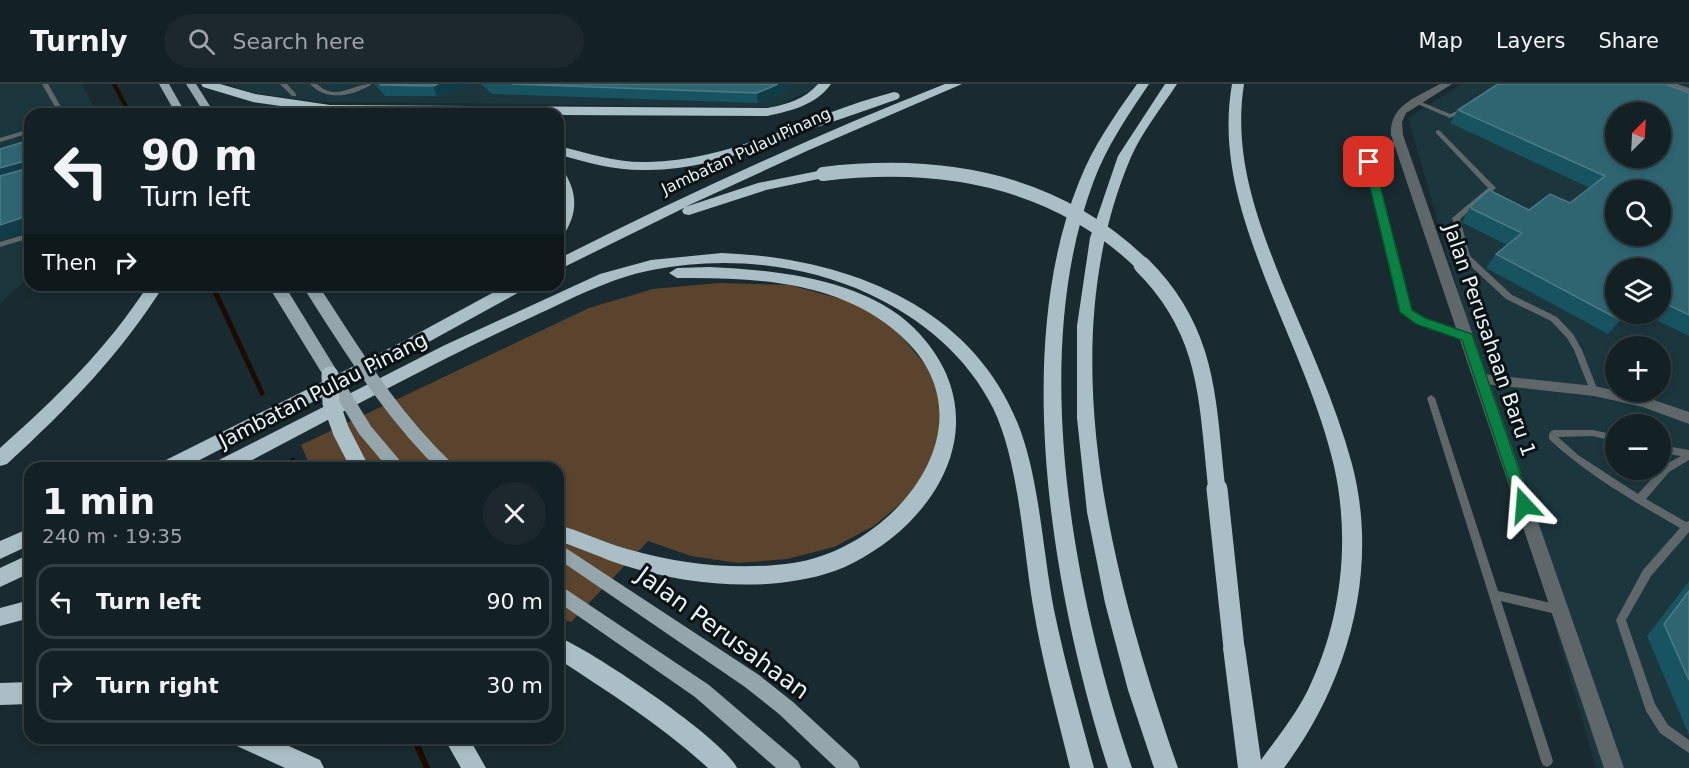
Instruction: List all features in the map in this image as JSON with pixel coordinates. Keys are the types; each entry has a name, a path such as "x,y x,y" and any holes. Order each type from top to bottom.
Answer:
{"highway":[{"path":"207,84 253,98 319,108"},
{"path":"564,111 767,112 815,94 825,84"},
{"path":"564,152 590,160 626,165 660,166 700,162 933,84"},
{"name":"Jambatan Pulau Pinang","path":"564,262 808,144 956,84"},
{"path":"1120,768 1099,699 1070,570 1056,465 1053,350 1060,285 1081,194 1110,133 1143,84"},
{"path":"1166,768 1125,639 1104,546 1090,464 1084,340 1091,264 1109,196 1122,163 1142,126 1155,104 1171,84"},
{"path":"1238,84 1234,128 1242,190 1257,237 1301,348 1343,467 1350,504 1352,571 1340,637 1315,699 1296,732 1269,768"},
{"path":"597,245 744,192 785,180 879,169 929,170 963,174 1014,188 1064,208 1094,225 1130,254 1175,303 1192,336 1205,379 1234,648 1250,768"},
{"path":"564,184 568,192 569,204 564,222"},
{"path":"578,291 618,273 682,261 721,258 787,262 835,274 883,293 925,317 953,342 994,394 1014,433 1027,498 1044,610 1082,768"},
{"path":"564,535 656,566 711,573 762,574 802,570 825,564 844,558 904,517 920,498 933,476 947,438 948,423 945,389 929,356 906,330 877,309 861,301 817,286 764,275 694,272 656,276 578,291"},
{"path":"0,459 84,378 152,291"},
{"path":"479,306 498,291"},
{"name":"Jambatan Pulau Pinang","path":"179,462 408,346 508,291"},
{"name":"Jambatan Pulau Pinang","path":"232,462 505,322 578,291"},
{"path":"330,375 331,403 357,462"},
{"path":"0,550 24,539"},
{"path":"0,578 24,566"},
{"path":"0,617 24,611"},
{"path":"564,651 649,706 691,737 725,768"},
{"path":"0,694 24,693"},
{"path":"258,744 312,768"},
{"path":"460,744 474,768"}],"main road":[{"path":"164,84 178,108"},
{"path":"191,84 206,108"},
{"path":"280,291 364,430 392,462"},
{"path":"314,291 385,400 441,462"},
{"name":"Jalan Perusahaan","path":"564,553 752,681 786,708 850,768"},
{"path":"564,596 702,691 741,722 791,768"}],"street":[{"name":"Jalan Perusahaan Baru 1","path":"1447,84 1398,115 1396,124 1400,145 1614,768"},
{"path":"1667,84 1689,92"},
{"path":"1481,379 1594,391 1645,402 1689,418"}],"lane":[{"path":"45,84 59,108"},
{"path":"283,84 294,95"},
{"path":"313,84 320,92 328,94 339,94 369,84"},
{"path":"1417,102 1450,116 1472,105"},
{"path":"1438,132 1492,188 1456,218 1466,257 1509,297 1554,319 1570,336 1578,350 1594,391"},
{"path":"0,140 24,133"},
{"path":"1400,145 1373,142 1365,146 1406,312 1420,321 1467,337"},
{"path":"0,245 24,237"},
{"path":"1431,398 1547,761"},
{"path":"1605,436 1593,433 1554,433 1553,438 1575,458 1605,478"},
{"path":"1671,451 1689,455"},
{"path":"1639,500 1666,469 1689,455"},
{"path":"1609,480 1639,500 1688,526 1647,573 1621,620 1650,707 1664,729 1689,747"},
{"path":"1494,596 1560,610"}],"shaded area":[{"path":"0,84 82,84 94,108 24,108 24,282 0,304"},
{"path":"229,84 826,84 773,107 321,102 249,92"},
{"path":"1462,84 1689,84 1689,768 1596,768 1408,118"},
{"path":"719,283 789,285 860,304 890,322 931,372 940,402 939,435 928,468 906,499 874,526 834,547 787,559 738,563 691,556 648,541 571,622 564,620 564,462 308,462 301,445 589,308 653,289"}],"building":[{"path":"379,84 438,84 433,86"},
{"path":"512,84 778,84 757,93"},
{"path":"1498,84 1665,84 1689,93 1689,315 1671,306 1671,258 1605,258 1605,312 1496,254 1522,233 1472,209 1471,206 1489,190 1529,210 1550,194 1570,203 1605,176 1458,110"},
{"path":"24,142 24,164 21,162 0,168 0,149"},
{"path":"24,164 24,217 0,225 0,176 22,170"},
{"path":"1689,591 1689,680 1664,624"}],"waterway":[{"path":"114,84 127,108"},
{"path":"215,291 262,393"},
{"path":"417,744 427,768"}],"route":[{"path":"1369,162 1406,312 1420,321 1467,337 1524,505"}]}
